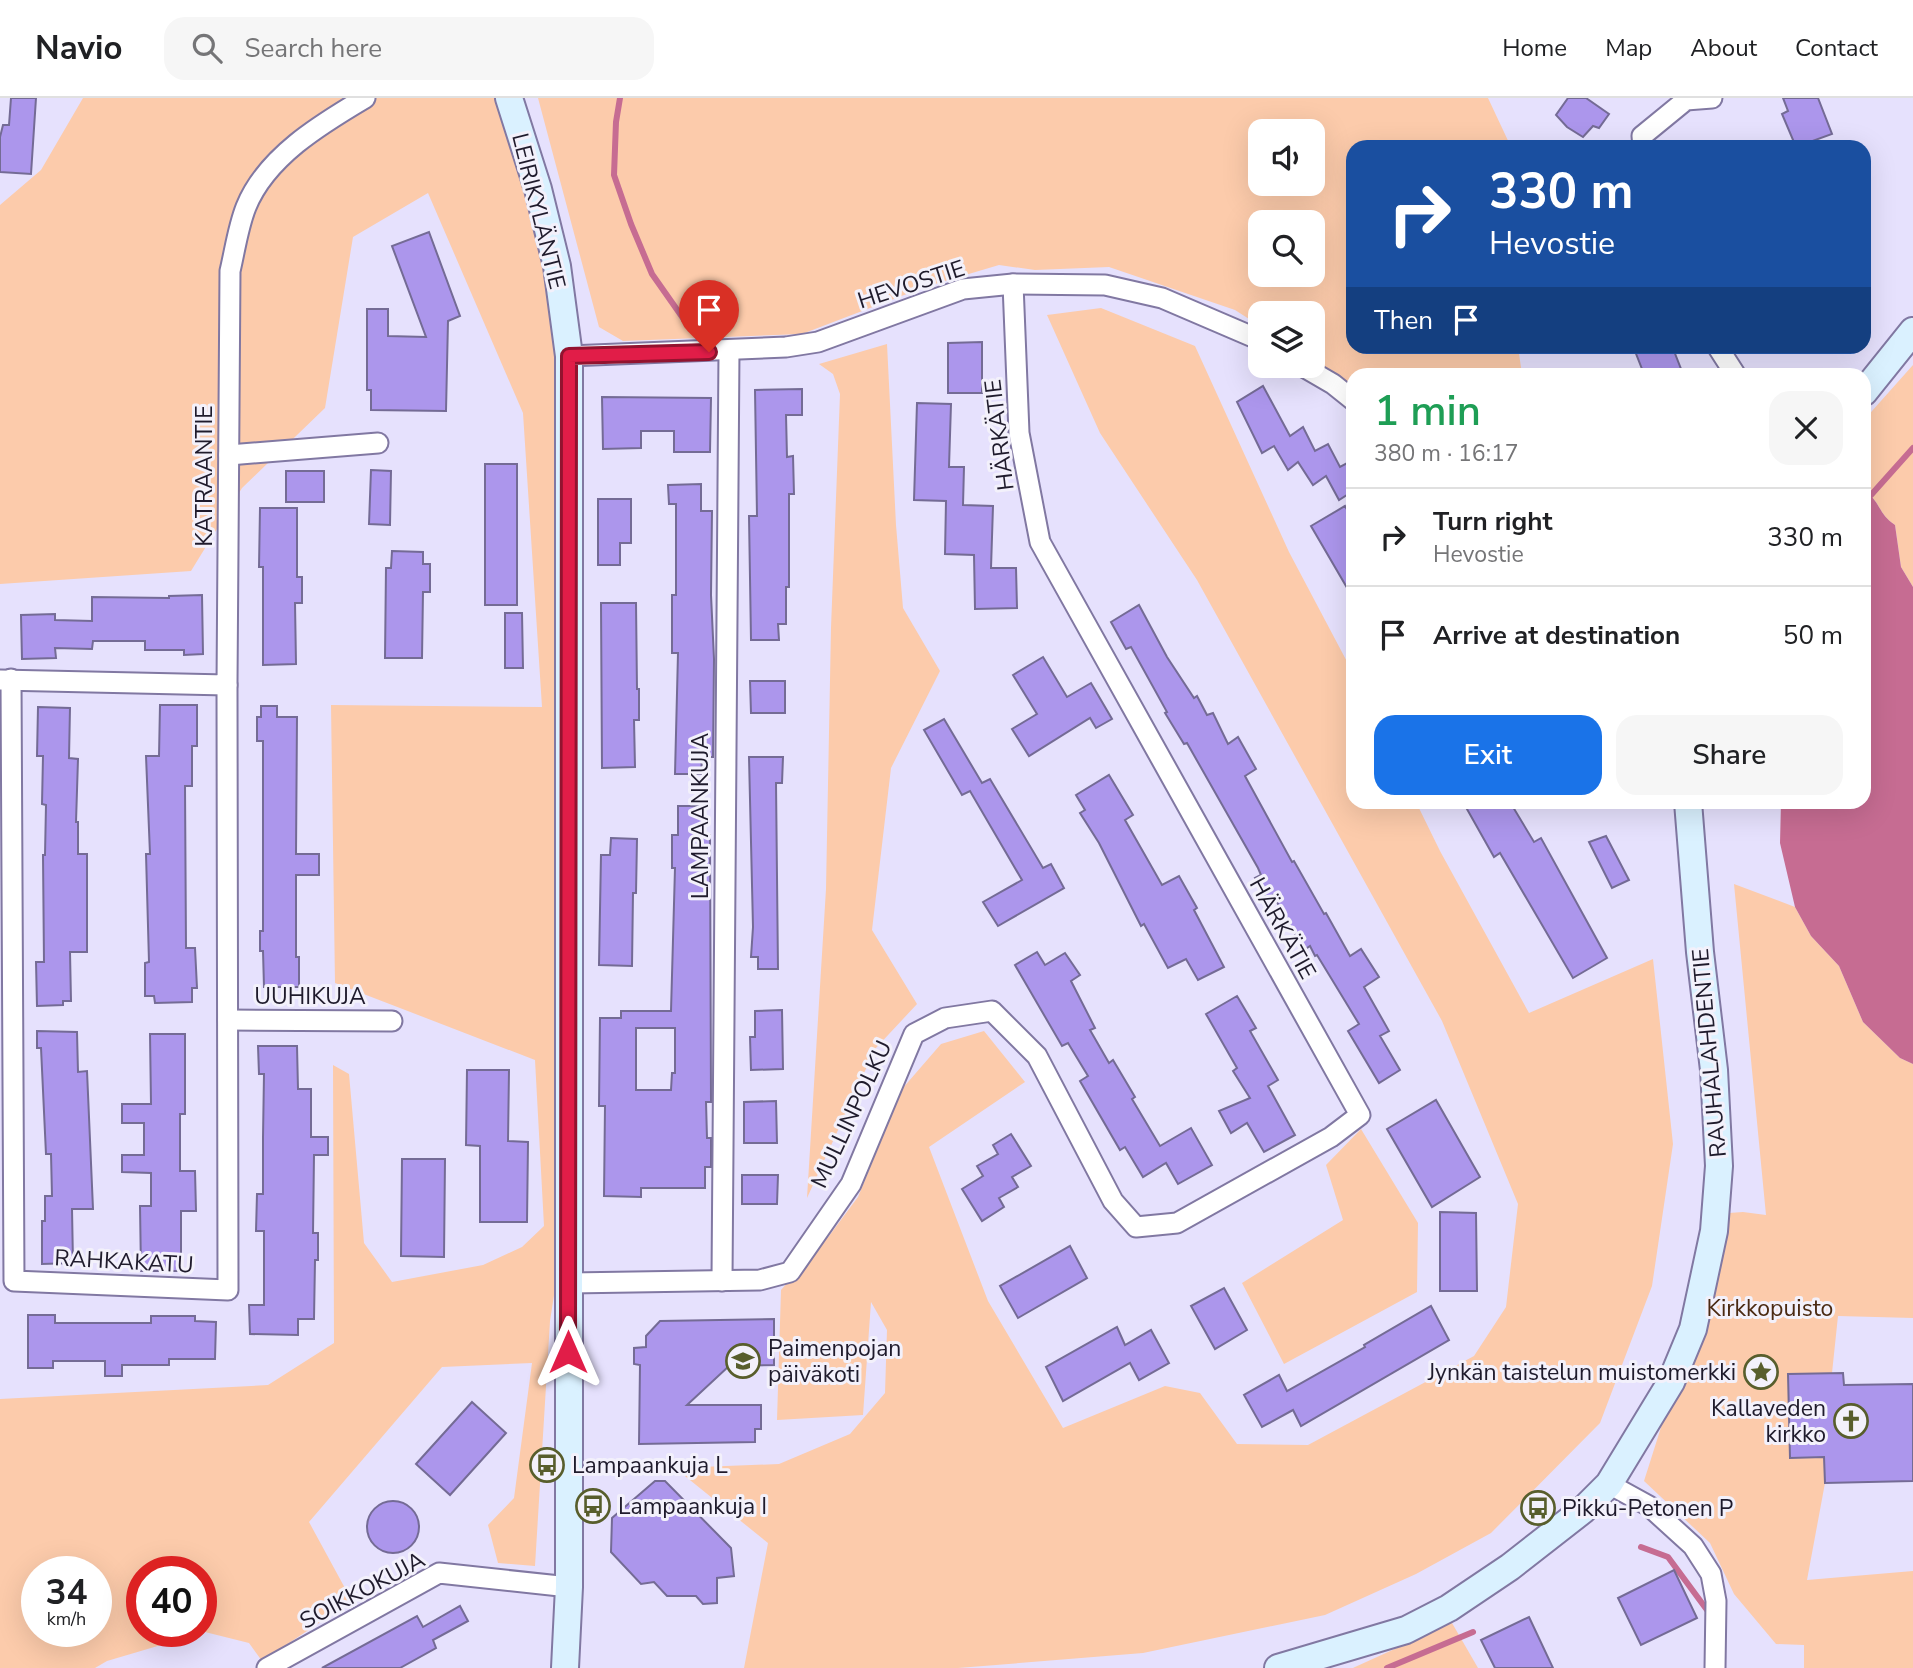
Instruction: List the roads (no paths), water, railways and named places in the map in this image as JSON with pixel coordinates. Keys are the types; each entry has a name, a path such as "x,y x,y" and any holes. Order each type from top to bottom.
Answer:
{"street":[{"name":"KATRAANTIE","path":"228,685 230,271 246,208 263,176 315,127 365,98"},
{"name":"LEIRIKYLÄNTIE","path":"509,98 538,189 557,266 569,356 569,1587 565,1668"},
{"path":"1642,140 1642,136 1686,100 1712,98"},
{"name":"HEVOSTIE","path":"569,356 729,351 818,342 963,289 1013,284 1105,285 1162,298 1248,335"},
{"name":"HÄRKÄTIE","path":"992,1011 1037,1056 1113,1201 1136,1227 1177,1223 1331,1137 1360,1115 1040,542 1019,433 1013,284"},
{"path":"1871,383 1913,331"},
{"name":"LAMPAANKUJA","path":"722,1281 729,351"},
{"path":"1323,378 1346,394"},
{"path":"229,455 378,443"},
{"path":"6,680 228,685"},
{"name":"RAHKAKATU","path":"6,680 14,1281 228,1290 228,685"},
{"name":"RAUHALAHDENTIE","path":"1278,1668 1406,1630 1449,1608 1523,1558 1583,1510 1608,1484 1671,1382 1693,1329 1714,1231 1719,1166 1715,1084 1700,953 1689,809"},
{"name":"MULLINPOLKU","path":"569,1283 760,1280 790,1272 851,1184 914,1034 944,1018 992,1011"},
{"name":"UUHIKUJA","path":"228,1020 392,1021"},
{"path":"1608,1484 1649,1506 1693,1546 1711,1574 1716,1601 1715,1668"},
{"name":"SOIKKOKUJA","path":"267,1668 439,1573 569,1587"}],"waterway":[{"path":"620,98 616,122 614,175 652,274 685,321"},
{"path":"1871,495 1913,448"},
{"path":"1641,1547 1668,1557 1710,1614"},
{"path":"1387,1668 1473,1632"}],"place":[{"name":"Paimenpojan päiväkoti","path":"743,1361"},
{"name":"Jynkän taistelun muistomerkki","path":"1761,1372"},
{"name":"Kallaveden kirkko","path":"1851,1421"},
{"name":"Lampaankuja L","path":"547,1465"},
{"name":"Lampaankuja I","path":"593,1506"},
{"name":"Pikku-Petonen P","path":"1538,1508"}],"park label":[{"name":"Kirkkopuisto","path":"1770,1308"}]}
